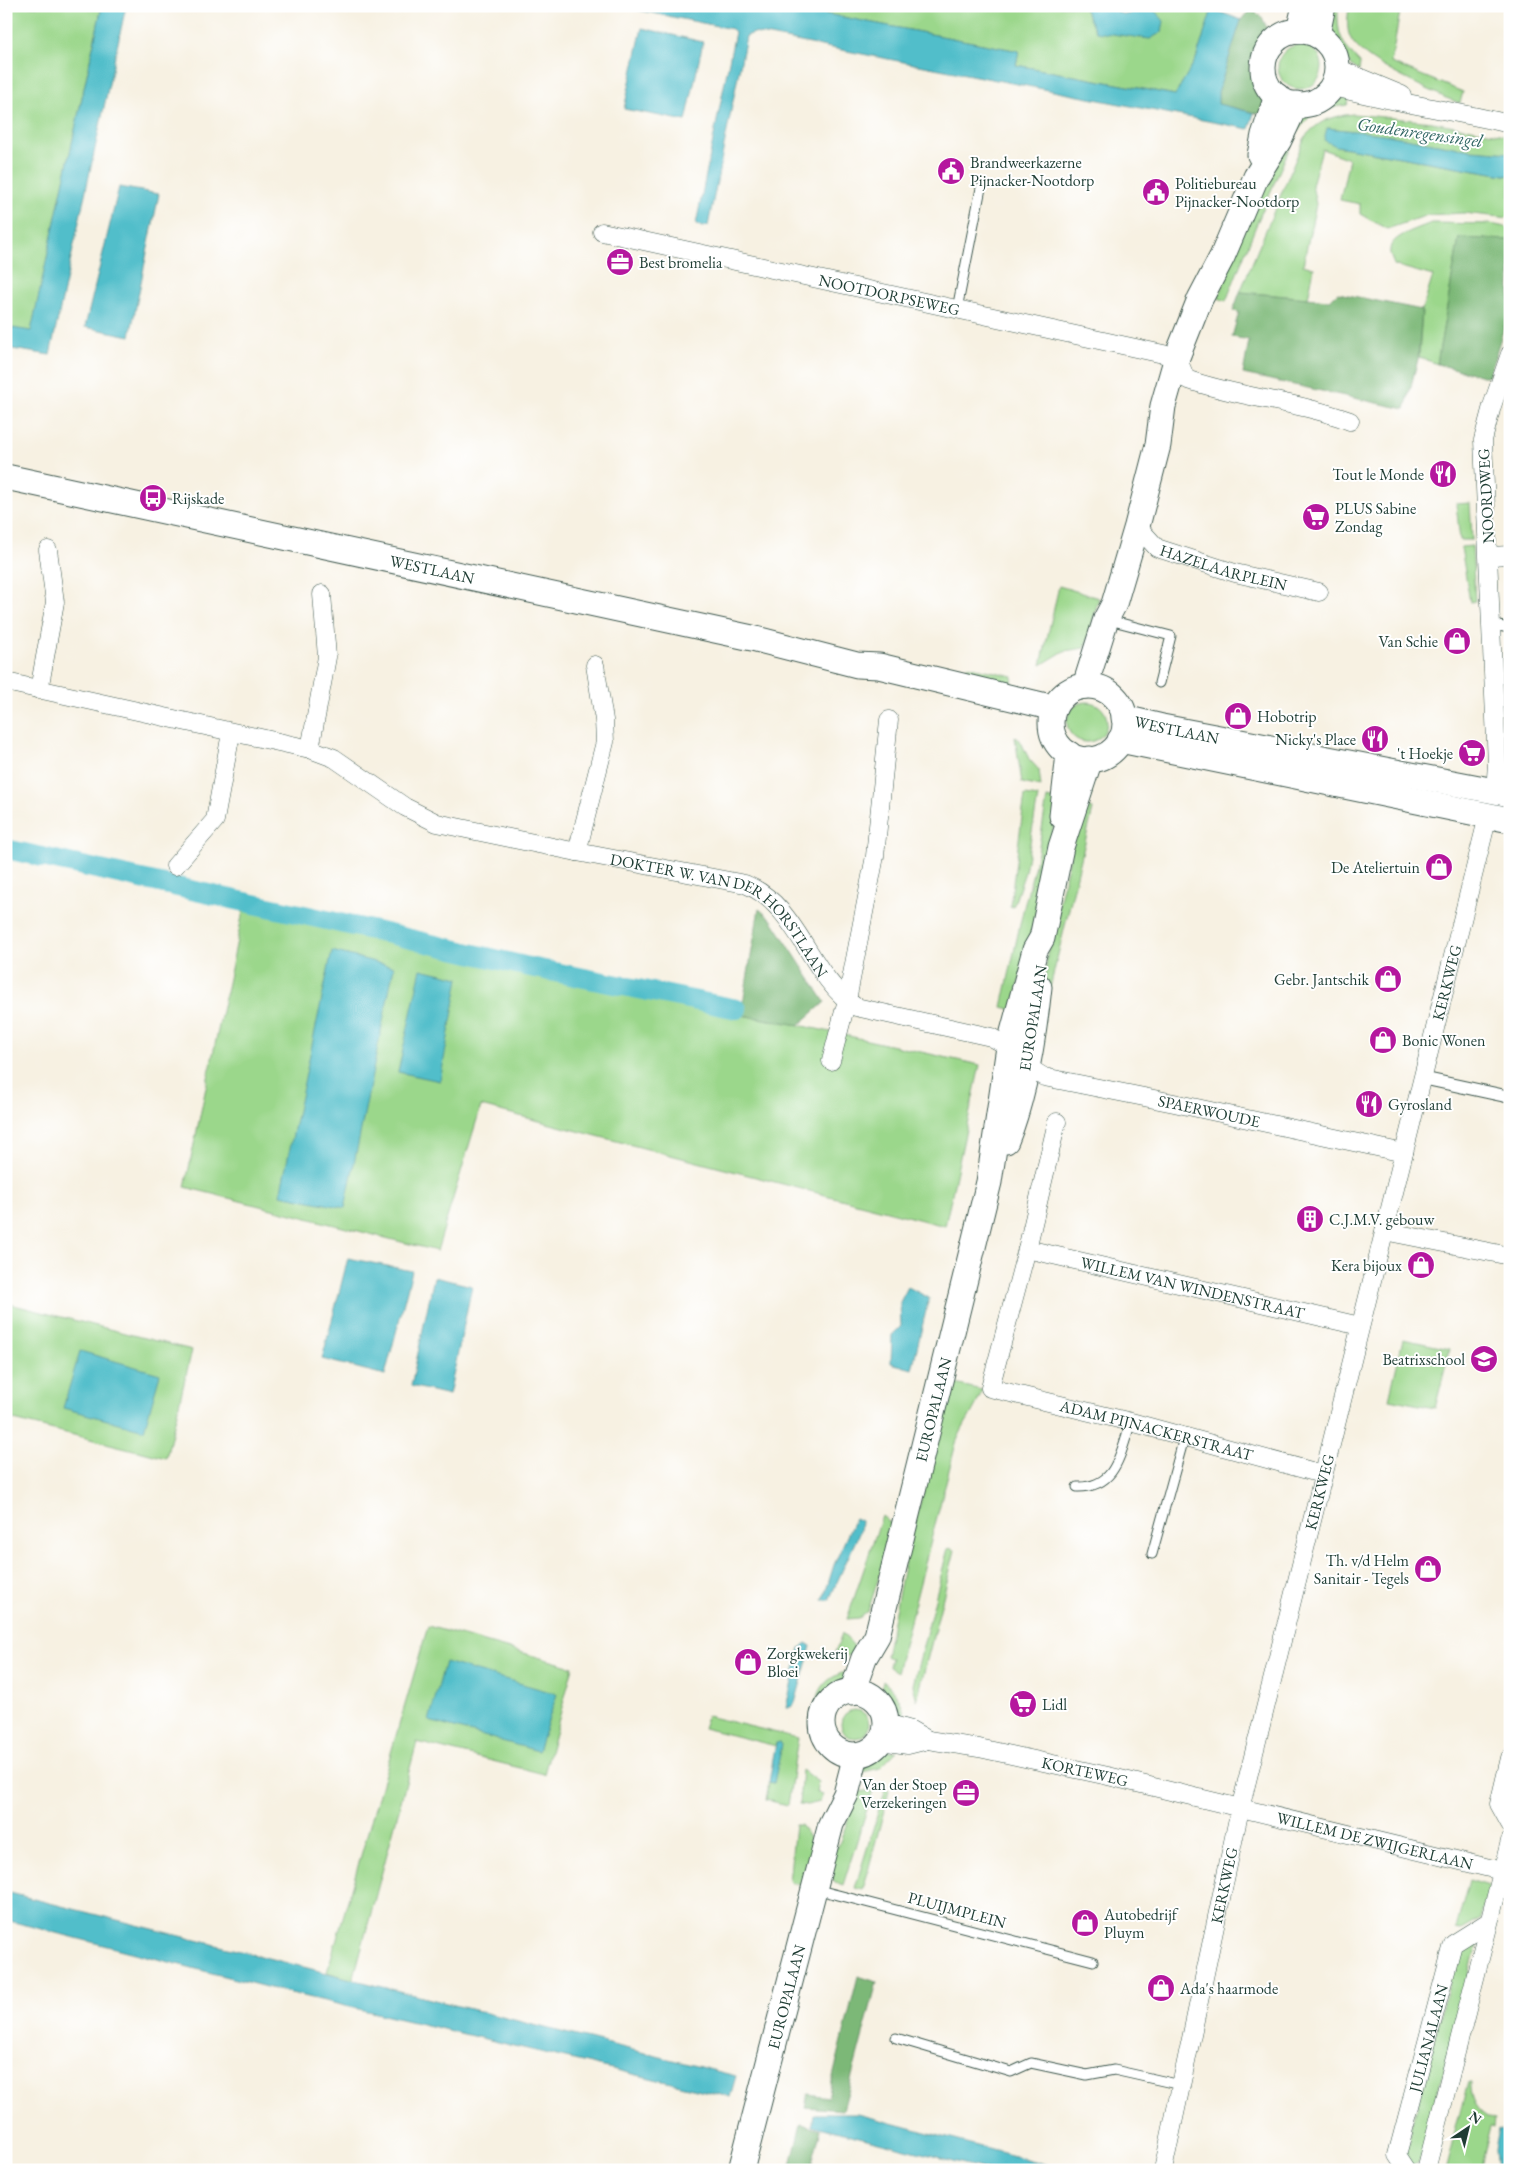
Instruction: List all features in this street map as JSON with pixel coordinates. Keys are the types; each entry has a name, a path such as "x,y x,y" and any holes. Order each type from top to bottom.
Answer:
{"main road":[{"path":"1305,6 1308,33"},
{"path":"1308,33 1323,6"},
{"path":"1308,33 1324,39 1333,52 1334,77 1319,99 1311,103 1286,100 1269,88 1265,79 1263,70 1266,54 1269,47 1281,36 1308,33"},
{"path":"1095,688 1112,615 1181,368 1211,303 1222,257 1256,177 1279,140 1286,100"},
{"name":"WESTLAAN","path":"6,477 752,638 857,665 879,666 1053,716"},
{"path":"1095,688 1118,702 1122,729 1108,754 1080,757 1058,744 1053,716 1067,693 1095,688"},
{"name":"WESTLAAN","path":"1122,729 1162,727 1502,793"},
{"name":"WESTLAAN","path":"1122,729 1499,818"},
{"name":"EUROPALAAN","path":"863,1695 864,1658 877,1636 1019,1057 1035,950 1042,938 1061,847 1063,794 1080,757"},
{"path":"843,1694 863,1695 885,1714 883,1732 874,1748 866,1753 847,1752 830,1743 825,1735 824,1715 834,1699 843,1694"},
{"name":"EUROPALAAN","path":"741,2170 831,1824 831,1790 847,1752"}],"street":[{"path":"1334,77 1357,94 1510,124"},
{"name":"NOOTDORPSEWEG","path":"602,232 957,309 1181,368"},
{"name":"NOORDWEG","path":"1502,793 1497,764 1490,556 1483,440 1492,406 1510,354"},
{"path":"1181,368 1207,386 1330,414 1350,421"},
{"name":"HAZELAARPLEIN","path":"1137,526 1157,548 1235,573 1319,592"},
{"path":"39,690 55,602 48,550"},
{"path":"1490,556 1510,555"},
{"path":"310,749 326,658 322,594"},
{"name":"DOKTER W. VAN DER HORSTLAAN","path":"577,852 605,742 595,665"},
{"name":"DOKTER W. VAN DER HORSTLAAN","path":"6,682 310,749 334,758 357,772 405,808 437,823 745,884 756,889 777,905 835,988 846,1000 856,1007 991,1037 1019,1057"},
{"name":"DOKTER W. VAN DER HORSTLAAN","path":"831,1061 846,1000 875,856 889,720"},
{"path":"176,866 215,820 231,733"},
{"name":"KERKWEG","path":"1163,2170 1240,1809 1322,1474 1422,1078 1499,818"},
{"name":"SPAERWOUDE","path":"1019,1057 1044,1077 1063,1082 1249,1119 1404,1153"},
{"path":"1422,1078 1510,1097"},
{"path":"1027,1249 1057,1122"},
{"path":"1384,1231 1510,1256"},
{"name":"WILLEM VAN WINDENSTRAAT","path":"1027,1249 1360,1326"},
{"name":"ADAM PIJNACKERSTRAAT","path":"1027,1249 990,1388 1130,1422 1322,1474"},
{"name":"KORTEWEG","path":"883,1732 908,1745 928,1740 979,1748 1108,1776 1240,1809"},
{"path":"1510,1758 1499,1804 1510,1824"},
{"name":"WILLEM DE ZWIJGERLAAN","path":"1240,1809 1505,1872"},
{"name":"JULIANALAAN","path":"1426,2170 1488,1922 1505,1872 1510,1842"},
{"name":"JULIANALAAN","path":"1407,2170 1397,2155 1453,1944 1488,1922"}],"lane":[{"path":"957,309 981,188"},
{"path":"1112,615 1171,636 1159,682"},
{"path":"1492,625 1510,628"},
{"path":"1078,1487 1092,1488 1101,1483 1114,1470 1130,1422"},
{"path":"1152,1554 1184,1438"},
{"name":"PLUIJMPLEIN","path":"814,1888 1093,1962"},
{"path":"896,2038 1011,2072 1032,2063 1087,2075 1114,2070 1181,2085"}],"green space":[{"path":"6,6 102,6 31,332 6,327"},
{"path":"785,6 1083,6 1096,32 1156,12 1148,6 1214,6 1196,59 1176,95 1016,65 1019,51"},
{"path":"1349,6 1401,6 1391,63 1463,92 1460,103 1408,80 1378,64 1366,55 1350,37 1348,26"},
{"path":"1329,8 1338,9 1338,26 1342,39 1349,51 1360,63 1359,71 1345,59 1336,44"},
{"path":"1253,10 1262,19 1267,31 1266,40 1256,61 1257,73 1265,97 1264,115 1218,104 1218,92 1241,20"},
{"path":"1300,45 1312,49 1318,55 1322,67 1318,79 1312,85 1300,89 1288,85 1282,79 1278,67 1282,55 1288,49"},
{"path":"1339,98 1350,98 1347,105 1329,108 1310,116 1296,133 1226,301 1218,298 1248,219 1293,124 1306,110"},
{"path":"1354,114 1432,122 1510,136 1510,153 1470,150 1382,134 1327,128 1336,146 1510,176 1510,218 1463,213 1428,215 1387,229 1360,214 1360,204 1340,200 1349,159 1322,149 1312,185 1316,204 1303,265 1314,268 1308,298 1240,292 1305,137 1310,131 1327,120"},
{"path":"1431,223 1491,224 1510,228 1510,240 1459,238 1437,364 1419,357 1422,310 1433,276 1394,265 1390,252 1391,245 1400,237"},
{"path":"1459,238 1510,240 1510,308 1489,376 1437,364"},
{"path":"1240,292 1329,300 1338,293 1422,310 1418,359 1405,409 1243,374 1249,340 1232,337 1239,312 1233,311"},
{"path":"1470,503 1472,540 1460,540 1456,504"},
{"path":"1472,546 1475,601 1470,602 1461,547"},
{"path":"1059,586 1099,598 1085,648 1064,651 1041,665"},
{"path":"967,666 1013,676 1011,692 965,674"},
{"path":"1087,702 1101,708 1107,722 1101,736 1087,742 1073,736 1067,722 1073,708"},
{"path":"1015,737 1021,742 1029,759 1039,770 1041,787 1022,783"},
{"path":"1025,795 1038,797 1025,872 1013,907 1010,906"},
{"path":"1047,798 1057,800 1050,851 1013,1010 1002,1007 1038,853"},
{"path":"1082,806 1093,809 1043,1017 1047,954"},
{"path":"244,907 575,981 799,1025 980,1065 945,1226 481,1106 437,1251 185,1187"},
{"path":"759,909 771,919 825,1002 799,1025 741,1015"},
{"path":"6,1303 192,1350 166,1458 6,1418"},
{"path":"1403,1339 1450,1349 1435,1408 1389,1399"},
{"path":"951,1383 982,1390 956,1443 897,1672 889,1667 891,1659 886,1656 904,1566"},
{"path":"882,1516 895,1527 868,1611 859,1618 847,1619"},
{"path":"948,1548 955,1550 917,1700 913,1685"},
{"path":"428,1626 573,1667 544,1774 417,1742 353,1980 327,1972"},
{"path":"842,1633 854,1646 851,1655 833,1658"},
{"path":"842,1673 851,1673 846,1681 825,1701 821,1708 817,1726 812,1725 817,1700 822,1687 833,1677"},
{"path":"883,1681 898,1698 903,1708 905,1720 895,1714 887,1705 882,1687"},
{"path":"855,1710 865,1714 869,1724 865,1734 855,1738 845,1734 841,1724 845,1714"},
{"path":"707,1716 798,1738 788,1805 766,1800 769,1782 774,1783 776,1746 703,1728"},
{"path":"885,1751 897,1751 880,1768 858,1773 870,1758"},
{"path":"802,1770 818,1782 816,1792 822,1794 820,1802 807,1805 799,1804"},
{"path":"885,1789 889,1791 863,1890 855,1888"},
{"path":"873,1790 843,1885 835,1882 829,1874 833,1846 838,1847 858,1792"},
{"path":"795,1825 800,1825 814,1843 803,1886 789,1882"},
{"path":"1469,1880 1489,1886 1480,1919 1461,1930 1456,1929"},
{"path":"1476,1938 1478,1941 1419,2163 1415,2166 1411,2165 1405,2154 1458,1949"},
{"path":"858,1976 877,1982 843,2110 805,2107 808,2094 828,2097"},
{"path":"1468,2082 1470,2082 1473,2101 1479,2111 1495,2120 1494,2127 1491,2126 1480,2170 1445,2170"},
{"path":"801,2124 821,2129 810,2170 790,2170"}],"water":[{"path":"102,6 126,6 50,355 6,348 6,327 31,331"},
{"path":"618,6 785,6 1019,51 1016,65 1175,95 1196,59 1212,9 1241,20 1218,92 1218,104 1254,113 1249,129 754,33 746,36 708,226 702,227 696,224 735,32 732,29"},
{"path":"1083,6 1113,6 1122,14 1130,14 1134,6 1148,7 1164,21 1162,32 1150,39 1096,32"},
{"path":"642,28 703,42 686,121 624,109"},
{"path":"1327,128 1382,134 1470,150 1510,153 1510,176 1336,146 1324,140"},
{"path":"119,187 159,194 130,336 85,327"},
{"path":"332,951 394,967 345,1208 280,1195"},
{"path":"421,969 459,978 440,1081 398,1072"},
{"path":"348,1258 412,1271 385,1375 322,1359"},
{"path":"434,1277 472,1286 449,1395 411,1386"},
{"path":"908,1287 929,1298 912,1369 891,1363 892,1335 901,1326 900,1302"},
{"path":"80,1351 160,1374 144,1430 63,1408"},
{"path":"855,1518 861,1521 860,1531 829,1600 823,1600 834,1565"},
{"path":"806,1643 811,1646 795,1703 791,1707 786,1707 800,1648"},
{"path":"445,1662 557,1694 538,1751 429,1721"},
{"path":"780,1742 782,1745 774,1783 769,1782 776,1743"},
{"path":"6,1892 736,2076 730,2097 274,1989 6,1920"},
{"path":"814,2114 858,2114 1067,2170 988,2170 812,2125"},
{"path":"1499,2129 1510,2132 1510,2147 1507,2149 1505,2161 1510,2170 1497,2170 1495,2150"}],"waterway":[{"path":"6,849 525,966 737,1009"}],"place":[{"name":"Brandweerkazerne Pijnacker-Nootdorp","path":"951,171"},
{"name":"Politiebureau Pijnacker-Nootdorp","path":"1156,192"},
{"name":"Best bromelia","path":"620,262"},
{"name":"Tout le Monde","path":"1443,474"},
{"name":"Rijskade","path":"153,498"},
{"name":"PLUS Sabine Zondag","path":"1316,517"},
{"name":"Van Schie","path":"1457,641"},
{"name":"Hobotrip","path":"1238,716"},
{"name":"Nicky's Place","path":"1375,739"},
{"name":"'t Hoekje","path":"1472,753"},
{"name":"De Ateliertuin","path":"1439,867"},
{"name":"Gebr. Jantschik","path":"1388,979"},
{"name":"Bonic Wonen","path":"1383,1040"},
{"name":"Gyrosland","path":"1369,1104"},
{"name":"C.J.M.V. gebouw","path":"1310,1219"},
{"name":"Kera bijoux","path":"1421,1265"},
{"name":"Beatrixschool","path":"1484,1359"},
{"name":"Th. v/d Helm Sanitair - Tegels","path":"1428,1569"},
{"name":"Zorgkwekerij Bloei","path":"748,1662"},
{"name":"Lidl","path":"1023,1704"},
{"name":"Van der Stoep Verzekeringen","path":"966,1793"},
{"name":"Autobedrijf Pluym","path":"1085,1923"},
{"name":"Ada's haarmode","path":"1161,1988"}],"water label":[{"name":"Goudenregensingel","path":"1420,132"}]}
